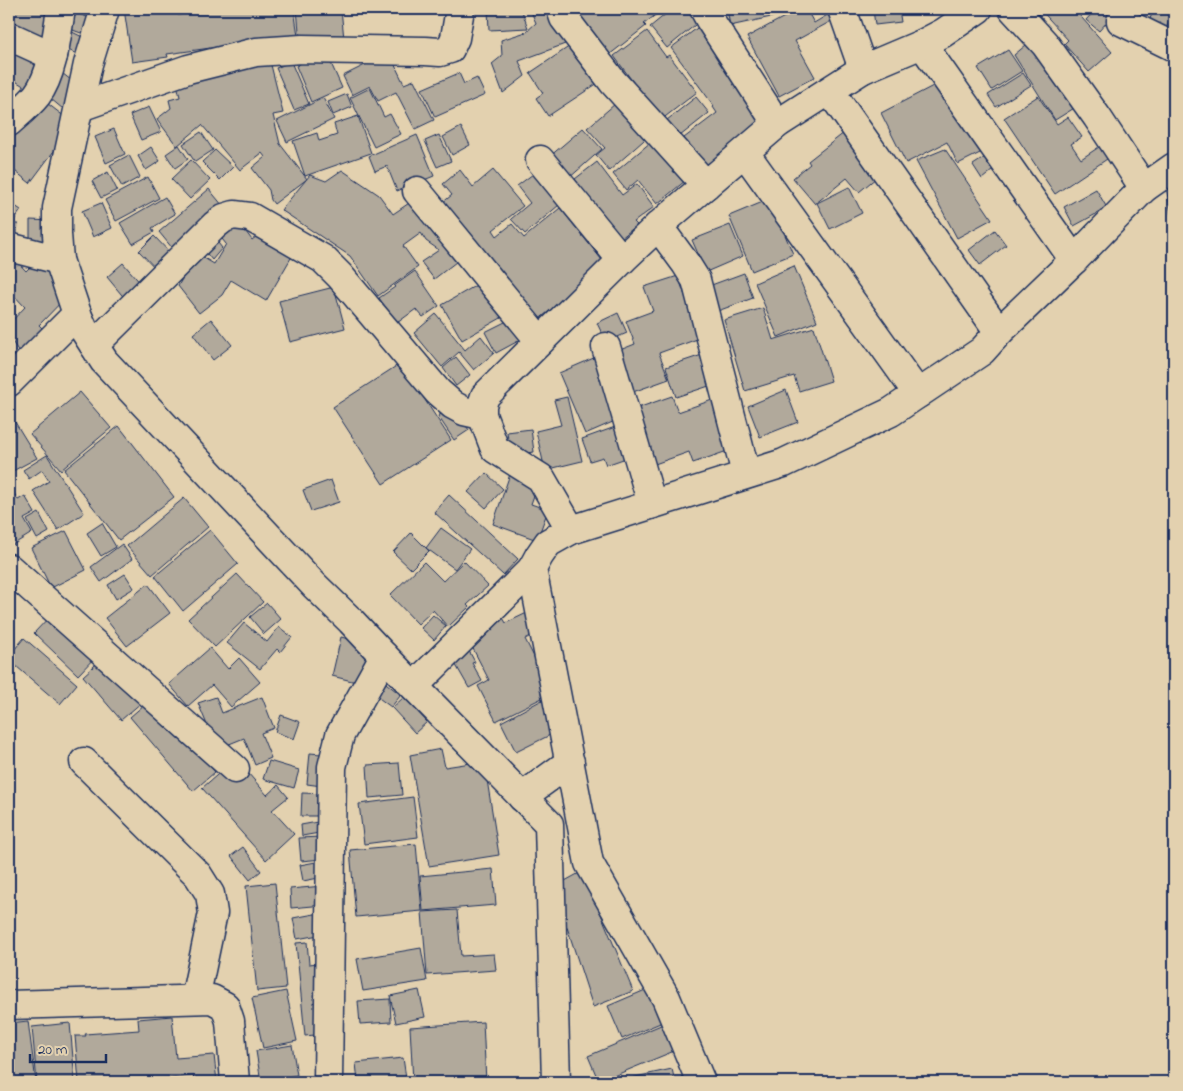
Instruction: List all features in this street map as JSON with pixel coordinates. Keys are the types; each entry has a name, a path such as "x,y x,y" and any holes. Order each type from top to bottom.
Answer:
{"street":[{"path":"9,122 38,93 53,56 61,9"},
{"path":"105,9 88,64 57,208 59,260 84,330 104,361 315,586 589,863 666,998 701,1082"},
{"path":"80,107 188,68 256,52 302,49 440,52 450,49 455,38 460,9"},
{"path":"561,9 564,18 614,82 706,186"},
{"path":"704,9 777,124"},
{"path":"842,9 863,68"},
{"path":"487,430 482,405 485,396 622,260 662,231 706,186 748,156 777,124 832,95 863,68 922,44 943,33 978,9"},
{"path":"1013,9 1046,44 1144,188"},
{"path":"1121,21 1174,46"},
{"path":"9,36 53,56"},
{"path":"922,44 1074,260"},
{"path":"832,95 999,332"},
{"path":"748,156 918,394"},
{"path":"540,160 622,260"},
{"path":"414,686 532,569 548,543 571,530 784,463 891,412 982,351 1144,188 1174,167"},
{"path":"417,191 540,341"},
{"path":"94,345 215,225 224,218 234,215 250,217 323,259 340,276 438,392 487,430 541,478 571,530"},
{"path":"662,231 696,280 746,474"},
{"path":"9,247 59,260"},
{"path":"9,382 77,314"},
{"path":"606,347 652,504"},
{"path":"9,568 235,769"},
{"path":"532,569 589,863"},
{"path":"328,1082 332,767 340,735 384,656"},
{"path":"84,762 198,875 210,894 213,913 195,999"},
{"path":"522,797 570,762"},
{"path":"549,824 556,1082"},
{"path":"9,1004 212,999 225,1006 230,1021 235,1082"}],"building":[{"path":"9,9 55,9 42,45 9,31"},
{"path":"124,9 177,9 178,15 226,9 294,9 298,36 167,54 168,57 132,62"},
{"path":"297,9 341,9 344,39 300,42"},
{"path":"488,9 522,9 528,28 489,30"},
{"path":"530,9 557,9 561,18 551,26 564,25 576,40 519,61 525,76 503,93 492,64 502,56 501,40 526,32 536,23"},
{"path":"593,9 663,9 644,24 646,26 609,55 577,15"},
{"path":"672,9 700,9 706,16 667,48 650,27"},
{"path":"727,9 784,9 785,14 730,26"},
{"path":"790,9 819,9 809,14 814,23 834,11 837,18 795,41 815,77 779,96 747,37 792,13"},
{"path":"873,9 899,9 901,22 875,25"},
{"path":"1040,9 1074,9 1112,52 1089,72 1064,44 1068,40"},
{"path":"1096,9 1110,9 1115,13 1099,31 1086,20"},
{"path":"1147,9 1174,9 1174,19 1171,17 1165,31 1148,24 1153,11"},
{"path":"76,13 98,21 92,37 70,29"},
{"path":"705,22 767,118 705,166 684,138 717,113 714,106 671,48"},
{"path":"70,31 93,42 85,58 62,47"},
{"path":"647,31 666,57 669,55 697,92 661,120 614,56"},
{"path":"1036,38 1084,102 1055,120 1014,55"},
{"path":"576,42 601,81 548,116 536,98 543,93 530,73"},
{"path":"1008,50 1022,71 992,90 978,68"},
{"path":"14,52 43,70 30,90 9,77 9,60"},
{"path":"326,52 342,88 311,102 296,66"},
{"path":"389,53 404,84 414,80 434,120 415,129 396,92 378,101 370,86 352,95 343,76"},
{"path":"269,57 283,113 273,115 280,144 307,179 274,204 269,190 252,168 265,157 262,153 240,170 202,125 177,146 157,119 171,108 169,100 180,97 176,80"},
{"path":"291,62 309,104 294,110 276,68"},
{"path":"62,73 81,88 63,109 45,94"},
{"path":"459,73 464,84 477,78 485,95 435,117 422,89"},
{"path":"1023,73 1031,85 996,107 988,95"},
{"path":"935,85 943,101 953,96 990,148 958,164 947,142 906,163 881,113"},
{"path":"370,88 384,117 390,114 401,134 374,147 350,98"},
{"path":"347,94 352,107 333,115 328,102"},
{"path":"1038,96 1057,124 1068,117 1082,137 1071,144 1081,159 1102,145 1110,157 1055,194 1004,118"},
{"path":"39,97 74,124 30,183 11,168 9,171 9,137"},
{"path":"696,97 709,113 680,136 667,120"},
{"path":"323,98 334,119 287,142 277,121"},
{"path":"622,98 652,133 609,171 596,155 605,148 587,128"},
{"path":"149,107 161,132 141,140 130,115"},
{"path":"358,116 371,153 305,176 293,141 317,133 319,141 337,135 334,124"},
{"path":"461,127 470,145 452,155 443,137"},
{"path":"583,128 602,149 568,179 549,157"},
{"path":"114,129 125,154 106,163 95,137"},
{"path":"849,129 882,173 859,192 847,178 815,204 793,178 810,164 808,161"},
{"path":"201,132 213,150 195,162 183,144"},
{"path":"417,135 434,176 397,191 387,166 375,171 369,156"},
{"path":"439,135 451,161 437,167 425,141"},
{"path":"658,136 691,176 657,204 638,180 626,190 613,174"},
{"path":"179,145 188,159 175,168 166,154"},
{"path":"151,147 160,161 146,170 138,156"},
{"path":"945,149 992,219 957,238 916,161"},
{"path":"215,150 233,167 220,180 202,162"},
{"path":"990,154 998,166 982,179 973,165"},
{"path":"129,155 140,177 122,187 110,165"},
{"path":"191,160 210,180 190,199 171,179"},
{"path":"597,162 622,195 637,184 654,207 634,222 637,225 620,239 575,179"},
{"path":"342,170 379,195 393,214 418,197 465,255 434,279 421,262 439,250 426,241 421,233 403,246 418,267 378,296 350,256 281,210 310,175 326,181"},
{"path":"460,170 473,187 493,170 523,206 493,230 497,236 512,224 524,238 560,208 606,265 532,325 437,207 452,195 443,184"},
{"path":"108,172 117,190 101,198 92,181"},
{"path":"533,174 559,205 525,234 511,219 530,203 517,186"},
{"path":"148,177 159,198 116,221 105,200"},
{"path":"849,187 862,213 830,229 817,203"},
{"path":"1174,187 1174,217 1172,218 1166,188"},
{"path":"209,189 223,206 173,249 159,232"},
{"path":"1096,189 1107,208 1074,226 1064,207"},
{"path":"165,197 175,214 152,228 154,232 133,244 120,223"},
{"path":"770,199 793,254 752,271 729,216"},
{"path":"101,203 112,228 93,237 82,211"},
{"path":"12,204 21,210 15,219 9,214 9,207"},
{"path":"30,220 52,221 52,247 30,246"},
{"path":"227,221 246,232 252,240 262,232 295,251 266,301 231,280 222,295 199,313 178,286 193,260 199,255 214,264 226,244 215,230"},
{"path":"9,224 18,224 16,240 9,239"},
{"path":"730,225 743,256 706,272 692,240"},
{"path":"995,230 1006,245 980,265 969,250"},
{"path":"211,234 222,248 212,260 199,244"},
{"path":"154,236 174,257 159,272 139,251"},
{"path":"11,255 26,271 40,257 68,295 39,325 43,329 19,352 9,337 9,324 25,307 9,290 9,257"},
{"path":"123,263 142,285 126,300 107,277"},
{"path":"794,266 817,321 778,337 755,283"},
{"path":"415,271 439,306 423,317 416,309 397,323 379,298"},
{"path":"744,273 753,298 715,312 706,287"},
{"path":"678,276 700,338 659,353 669,379 630,393 615,352 635,344 626,321 653,311 644,287"},
{"path":"487,279 510,313 462,340 442,305"},
{"path":"334,287 345,328 290,342 279,301"},
{"path":"763,308 773,340 814,327 831,381 799,391 794,376 745,391 724,320"},
{"path":"618,313 627,333 606,342 597,323"},
{"path":"436,314 465,350 481,336 494,353 474,370 459,352 442,367 414,333"},
{"path":"211,319 232,345 213,360 193,334"},
{"path":"511,319 522,339 496,353 485,332"},
{"path":"702,355 712,385 676,397 666,367"},
{"path":"456,357 470,375 456,386 443,368"},
{"path":"596,357 622,418 585,434 559,373"},
{"path":"401,363 451,440 383,484 333,407"},
{"path":"786,390 798,422 760,437 748,406"},
{"path":"80,392 111,428 61,470 30,434"},
{"path":"672,396 678,412 715,399 733,449 693,463 689,452 649,466 629,411"},
{"path":"567,397 582,461 545,470 536,431 561,425 554,400"},
{"path":"452,406 469,430 454,440 438,416"},
{"path":"15,422 37,458 9,473 9,426"},
{"path":"119,426 174,497 119,540 64,470"},
{"path":"618,426 629,457 606,465 603,457 590,461 582,439"},
{"path":"531,429 534,452 510,455 507,432"},
{"path":"47,455 84,513 58,530 33,491 49,481 42,470 29,479 23,470"},
{"path":"511,471 539,481 531,504 548,510 537,540 493,524"},
{"path":"486,473 503,489 486,508 468,492"},
{"path":"331,480 339,502 311,511 303,490"},
{"path":"9,485 18,500 25,496 35,513 24,519 32,533 9,547"},
{"path":"449,495 518,559 503,575 434,512"},
{"path":"184,498 208,527 152,575 127,546"},
{"path":"39,513 49,532 37,539 27,520"},
{"path":"102,523 116,547 101,556 87,533"},
{"path":"441,528 470,549 455,569 426,548"},
{"path":"210,530 238,564 183,611 155,576"},
{"path":"66,531 86,570 51,588 31,548"},
{"path":"411,533 429,551 411,569 393,552"},
{"path":"122,544 132,559 101,582 91,567"},
{"path":"464,561 488,586 467,605 469,607 448,627 433,610 418,624 390,595 424,562 443,581"},
{"path":"125,574 134,588 116,599 108,585"},
{"path":"237,574 263,602 215,647 188,619"},
{"path":"148,584 170,613 127,646 105,618"},
{"path":"267,603 281,619 264,634 250,617"},
{"path":"531,611 541,631 525,639 552,693 496,721 478,686 489,680 466,635 502,616 506,623"},
{"path":"52,614 97,655 78,675 34,633"},
{"path":"433,615 446,626 434,640 421,628"},
{"path":"244,623 267,642 279,627 292,637 280,652 277,649 260,669 227,643"},
{"path":"341,637 369,644 360,683 332,676"},
{"path":"24,638 77,684 60,704 9,660 9,656"},
{"path":"210,648 228,669 239,658 260,682 231,707 212,685 188,706 169,684"},
{"path":"469,651 475,662 472,663 482,681 469,688 453,660"},
{"path":"103,658 142,702 121,720 83,676"},
{"path":"382,680 401,695 391,707 372,693"},
{"path":"216,697 222,713 262,697 274,728 261,733 271,758 255,765 244,738 217,749 198,703"},
{"path":"404,697 427,722 415,733 392,708"},
{"path":"152,698 215,772 193,791 130,717"},
{"path":"544,699 560,730 516,752 501,722"},
{"path":"281,715 300,722 294,739 275,732"},
{"path":"441,749 445,767 484,761 499,855 429,866 410,755"},
{"path":"310,753 332,755 329,787 307,784"},
{"path":"269,761 299,770 294,788 263,779"},
{"path":"399,763 402,795 369,798 367,765"},
{"path":"224,769 236,783 248,773 267,795 278,785 288,797 272,810 294,834 266,860 202,788"},
{"path":"302,793 328,794 328,816 301,816"},
{"path":"413,797 418,837 364,844 359,804"},
{"path":"323,821 325,832 302,836 301,825"},
{"path":"320,837 322,859 301,861 299,838"},
{"path":"416,844 422,911 356,917 350,850"},
{"path":"243,847 261,871 250,880 231,856"},
{"path":"321,861 324,877 303,881 300,865"},
{"path":"493,869 496,905 423,911 420,876"},
{"path":"583,871 633,991 593,1007 554,887"},
{"path":"275,883 286,988 257,991 246,886"},
{"path":"323,886 324,905 291,908 290,889"},
{"path":"457,910 461,956 494,954 496,970 427,975 422,912"},
{"path":"320,913 324,934 297,939 293,918"},
{"path":"307,942 309,964 318,963 325,1034 305,1036 296,943"},
{"path":"421,948 427,981 363,991 357,959"},
{"path":"650,988 665,1021 622,1039 608,1006"},
{"path":"419,990 425,1017 396,1023 390,996"},
{"path":"286,991 297,1041 263,1048 252,998"},
{"path":"390,999 391,1022 360,1024 358,1001"},
{"path":"172,1016 176,1058 214,1055 217,1082 194,1082 194,1076 118,1082 79,1082 75,1036 139,1030 138,1019"},
{"path":"28,1021 36,1082 9,1082 9,1023"},
{"path":"483,1022 486,1082 413,1082 410,1027"},
{"path":"668,1022 679,1049 599,1082 588,1056"},
{"path":"70,1023 75,1082 37,1082 32,1027"},
{"path":"292,1045 297,1075 261,1082 256,1051"},
{"path":"403,1058 406,1078 384,1082 358,1082 356,1063"},
{"path":"672,1069 675,1082 612,1082"}]}
